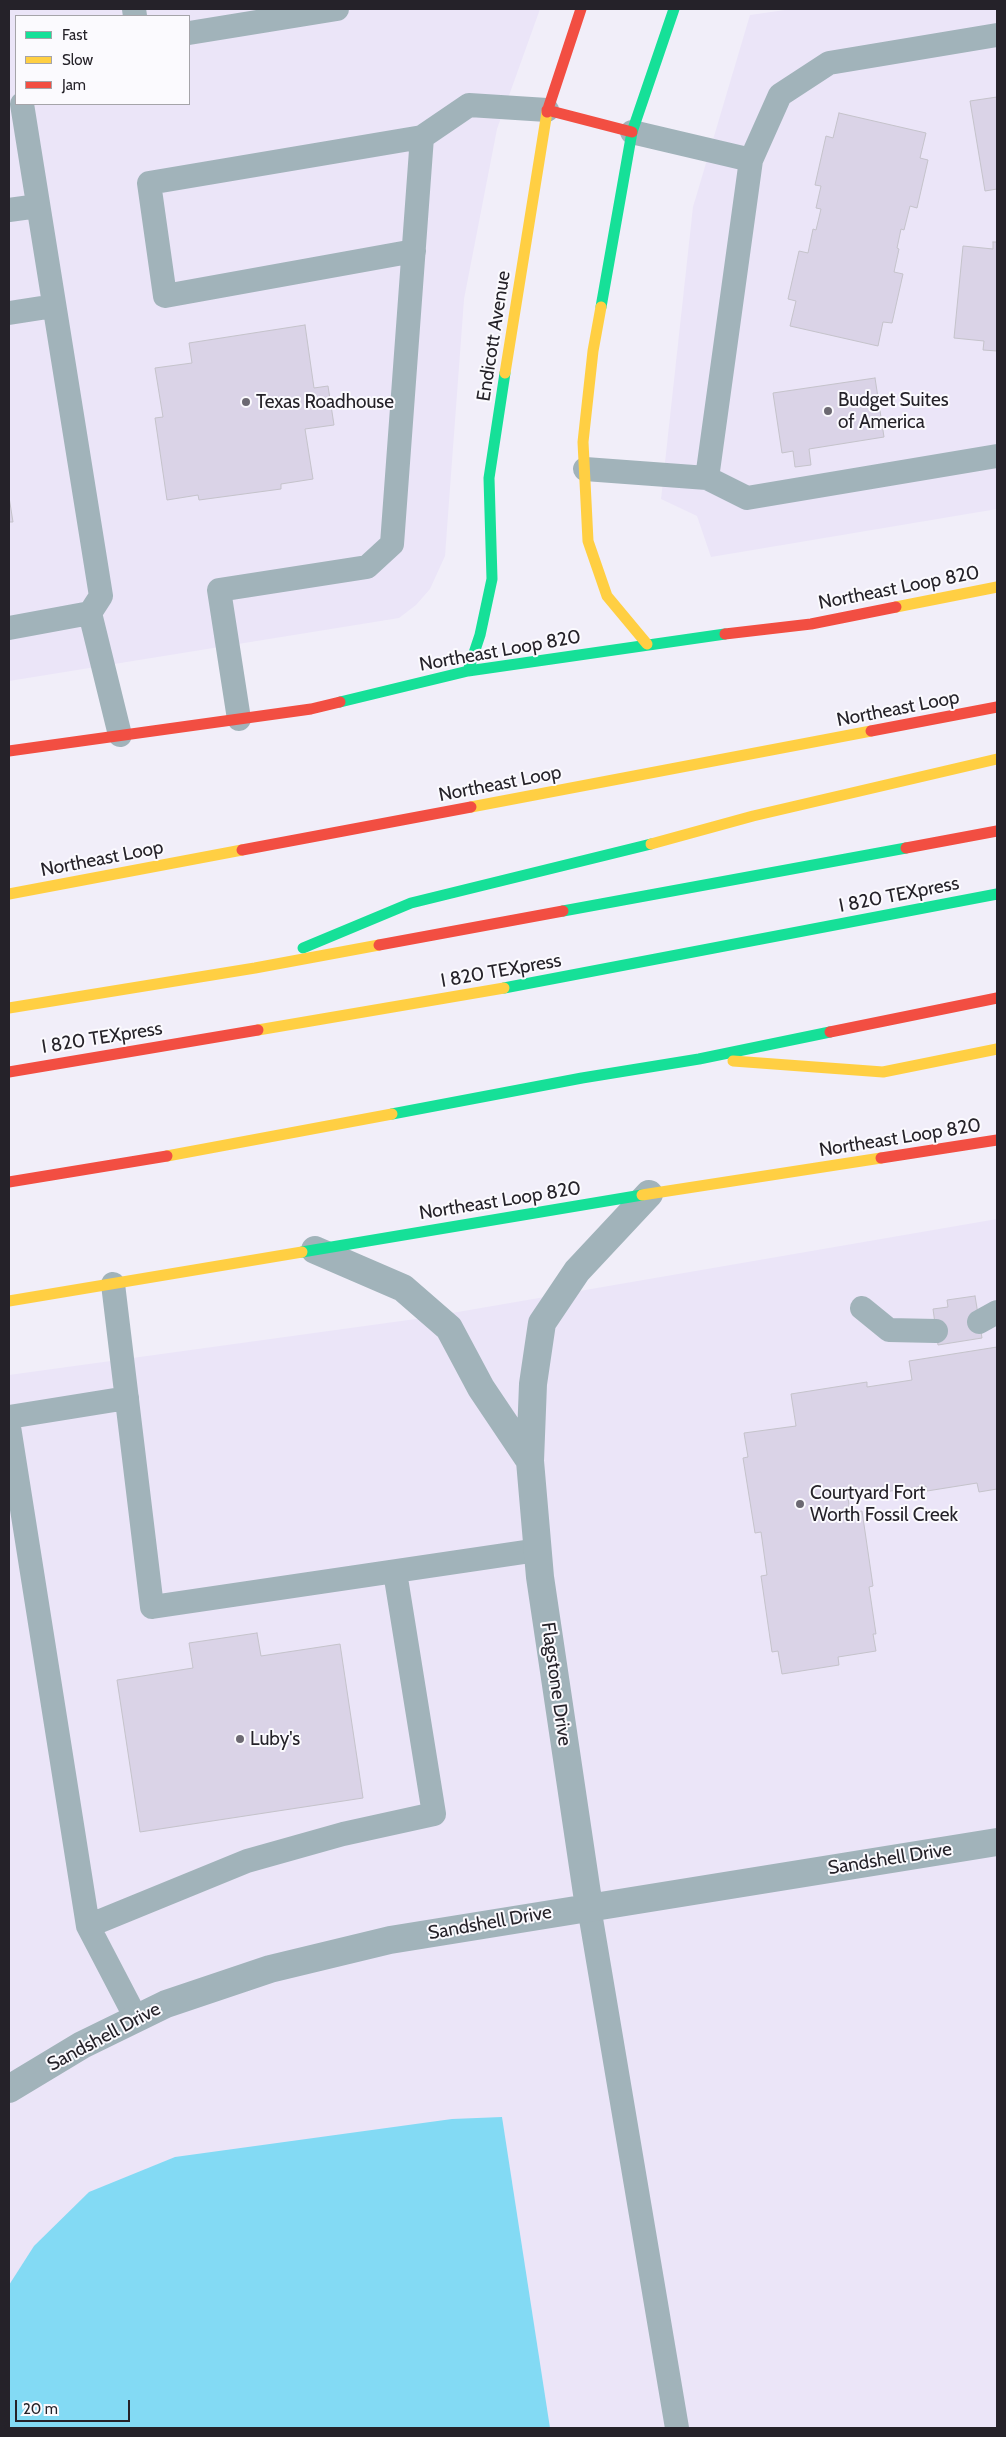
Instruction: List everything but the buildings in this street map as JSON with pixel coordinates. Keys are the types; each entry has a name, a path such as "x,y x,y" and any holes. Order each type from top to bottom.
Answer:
{"main road":[{"name":"Endicott Avenue","path":"468,672 480,635 492,579 489,478 547,110 581,9"},
{"path":"647,644 607,596 588,541 583,442 593,351 632,132 674,9"},
{"path":"547,110 632,132"},
{"name":"Northeast Loop 820","path":"9,751 311,708 468,672 647,644 811,624 997,587"},
{"name":"Northeast Loop","path":"9,894 997,707"},
{"path":"255,968 411,902 579,863 753,816 997,759"},
{"path":"9,1008 255,968 997,831"},
{"name":"I 820 TEXpress","path":"9,1072 477,993 997,894"},
{"path":"9,1182 108,1167 582,1078 699,1059 997,998"},
{"path":"699,1059 883,1072 997,1049"},
{"name":"Northeast Loop 820","path":"9,1301 649,1194 997,1140"}],"street":[{"name":"Flagstone Drive","path":"589,1906 538,1550 530,1461 533,1384 542,1323 577,1271 649,1194"},
{"name":"Flagstone Drive","path":"315,1250 402,1288 449,1328 481,1388 530,1461"},
{"name":"Sandshell Drive","path":"9,2089 82,2046 166,2004 270,1969 390,1940 589,1906 997,1842"}],"lane":[{"path":"190,33 336,9"},
{"path":"708,478 751,160 780,95 829,63 997,35"},
{"path":"9,628 90,613 101,596 22,105"},
{"path":"414,251 165,296 148,183 422,137 468,105 547,110"},
{"path":"632,132 751,160"},
{"path":"240,719 219,590 367,567 392,544 422,137"},
{"path":"9,210 38,206"},
{"path":"9,313 54,306"},
{"path":"584,469 708,478 747,498 997,456"},
{"path":"90,613 120,735"},
{"path":"113,1284 152,1607 538,1550"},
{"path":"862,1308 889,1330 936,1331"},
{"path":"9,1417 127,1398"},
{"path":"9,1427 88,1926 136,2018"},
{"path":"88,1926 247,1861 343,1834 434,1814 395,1572"},
{"path":"589,1906 677,2428"}],"shaded area":[{"path":"9,9 540,9 497,129 464,299 445,556 430,589 416,605 399,618 9,681"},
{"path":"792,9 997,9 997,509 711,557 697,516 661,499 693,207 750,15"},
{"path":"997,1219 997,2428 9,2428 9,1375 423,1318"}],"water":[{"path":"502,2117 550,2428 9,2428 9,2285 34,2246 89,2192 175,2157 452,2119"}],"traffic: fast":[{"path":"601,307 632,132 674,9"},
{"path":"468,671 480,635 492,579 489,478 505,373"},
{"path":"340,702 468,671 725,634"},
{"path":"303,948 411,903 651,844"},
{"path":"563,911 906,848"},
{"path":"504,988 997,894"},
{"path":"392,1114 582,1078 699,1059 830,1032"},
{"path":"302,1252 642,1195"}],"traffic: slow":[{"path":"505,373 547,112"},
{"path":"601,307 593,351 583,442 588,541 607,596 647,644"},
{"path":"896,607 997,587"},
{"path":"471,807 871,731"},
{"path":"651,844 753,816 997,759"},
{"path":"9,894 242,850"},
{"path":"9,1008 255,968 379,945"},
{"path":"258,1030 504,988"},
{"path":"733,1061 883,1072 997,1049"},
{"path":"167,1156 392,1114"},
{"path":"642,1195 881,1158"},
{"path":"9,1301 302,1252"}],"traffic: jam":[{"path":"547,112 581,9"},
{"path":"547,110 632,132"},
{"path":"725,634 811,624 896,607"},
{"path":"9,751 311,709 340,702"},
{"path":"871,731 997,707"},
{"path":"242,850 471,807"},
{"path":"906,848 997,831"},
{"path":"379,945 563,911"},
{"path":"830,1032 997,998"},
{"path":"9,1072 258,1030"},
{"path":"881,1158 997,1140"},
{"path":"9,1182 167,1156"}],"place":[{"name":"Texas Roadhouse","path":"246,402"},
{"name":"Budget Suites of America","path":"828,411"},
{"name":"Courtyard Fort Worth Fossil Creek","path":"800,1504"},
{"name":"Luby's","path":"240,1739"}]}
